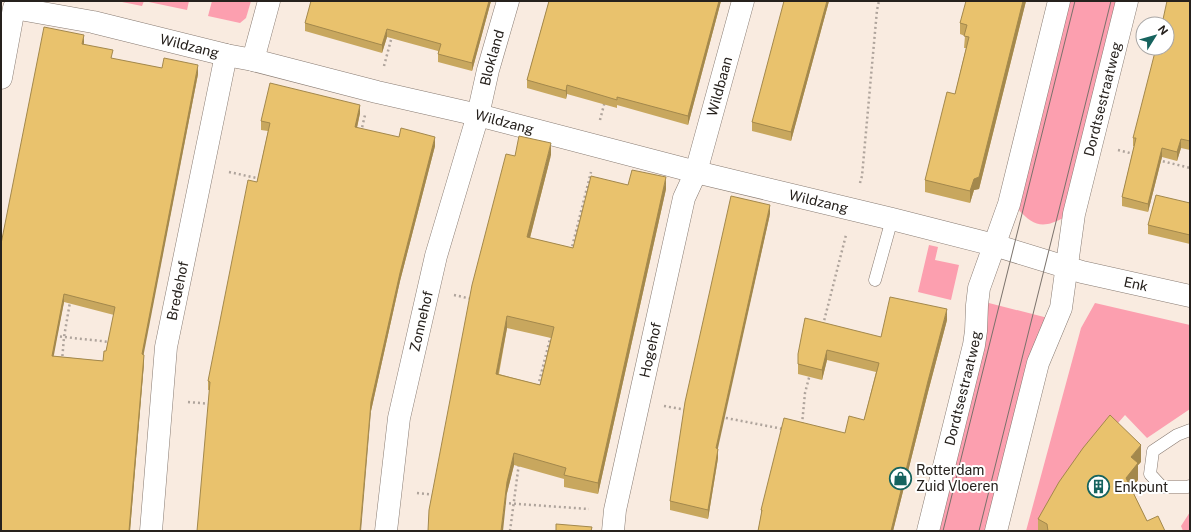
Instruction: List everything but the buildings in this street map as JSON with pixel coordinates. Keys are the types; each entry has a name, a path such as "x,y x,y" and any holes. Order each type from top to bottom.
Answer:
{"street":[{"path":"253,60 269,1"},
{"name":"Blokland","path":"478,115 488,70 508,1"},
{"name":"Wildbaan","path":"696,172 743,1"},
{"name":"Dordtsestraatweg","path":"928,531 974,345 976,331 976,305 979,288 1009,204 1059,1"},
{"name":"Dordtsestraatweg","path":"996,531 1038,363 1061,308 1074,270 1074,214 1127,1"},
{"name":"Wildzang","path":"1,78 14,8 101,24 226,55 253,60 377,92 478,115 696,172 853,209 994,245"},
{"name":"Bredehof","path":"151,531 166,347 226,55"},
{"name":"Zonnehof","path":"386,531 399,418 436,256 478,115"},
{"name":"Hogehof","path":"614,521 638,401 684,198 696,172"},
{"path":"994,245 1074,270"},
{"name":"Enk","path":"1074,270 1190,296"}],"lane":[{"path":"875,280 892,219"},
{"path":"1190,430 1177,435 1152,451 1150,474 1162,487 1190,486"}],"path":[{"path":"821,332 862,176 879,1"},
{"path":"359,138 367,109 377,92 393,31"},
{"path":"569,258 597,146 601,115 605,100"},
{"path":"1113,149 1136,154"},
{"path":"1152,158 1190,168"},
{"path":"203,167 262,179"},
{"path":"428,290 473,300"},
{"path":"61,368 64,337 71,299"},
{"path":"538,387 551,333"},
{"path":"48,336 111,342"},
{"path":"802,426 805,393 811,370"},
{"path":"162,399 216,405"},
{"path":"638,401 693,412"},
{"path":"716,416 786,430"},
{"path":"510,531 512,504 520,456"},
{"path":"390,490 444,496"},
{"path":"497,502 614,521"}],"shaded area":[{"path":"117,1 144,1 142,6"},
{"path":"144,1 189,1 187,10"},
{"path":"212,1 251,1 246,18 240,23 208,16"},
{"path":"1067,1 1118,1 1065,217 1051,223 1039,224 1029,219 1017,208"},
{"path":"929,245 938,247 935,260 959,265 951,300 918,292"},
{"path":"985,302 1048,318 988,531 935,531"},
{"path":"1095,303 1190,325 1190,409 1147,438 1125,415 1110,432 1040,531 1026,531 1081,328"},
{"path":"1190,512 1190,531 1183,531 1181,526"}],"tram line":[{"path":"943,531 1075,1"},
{"path":"979,531 1111,1"}],"place":[{"name":"Rotterdam Zuid Vloeren","path":"900,478"},
{"name":"Enkpunt","path":"1099,487"}]}
